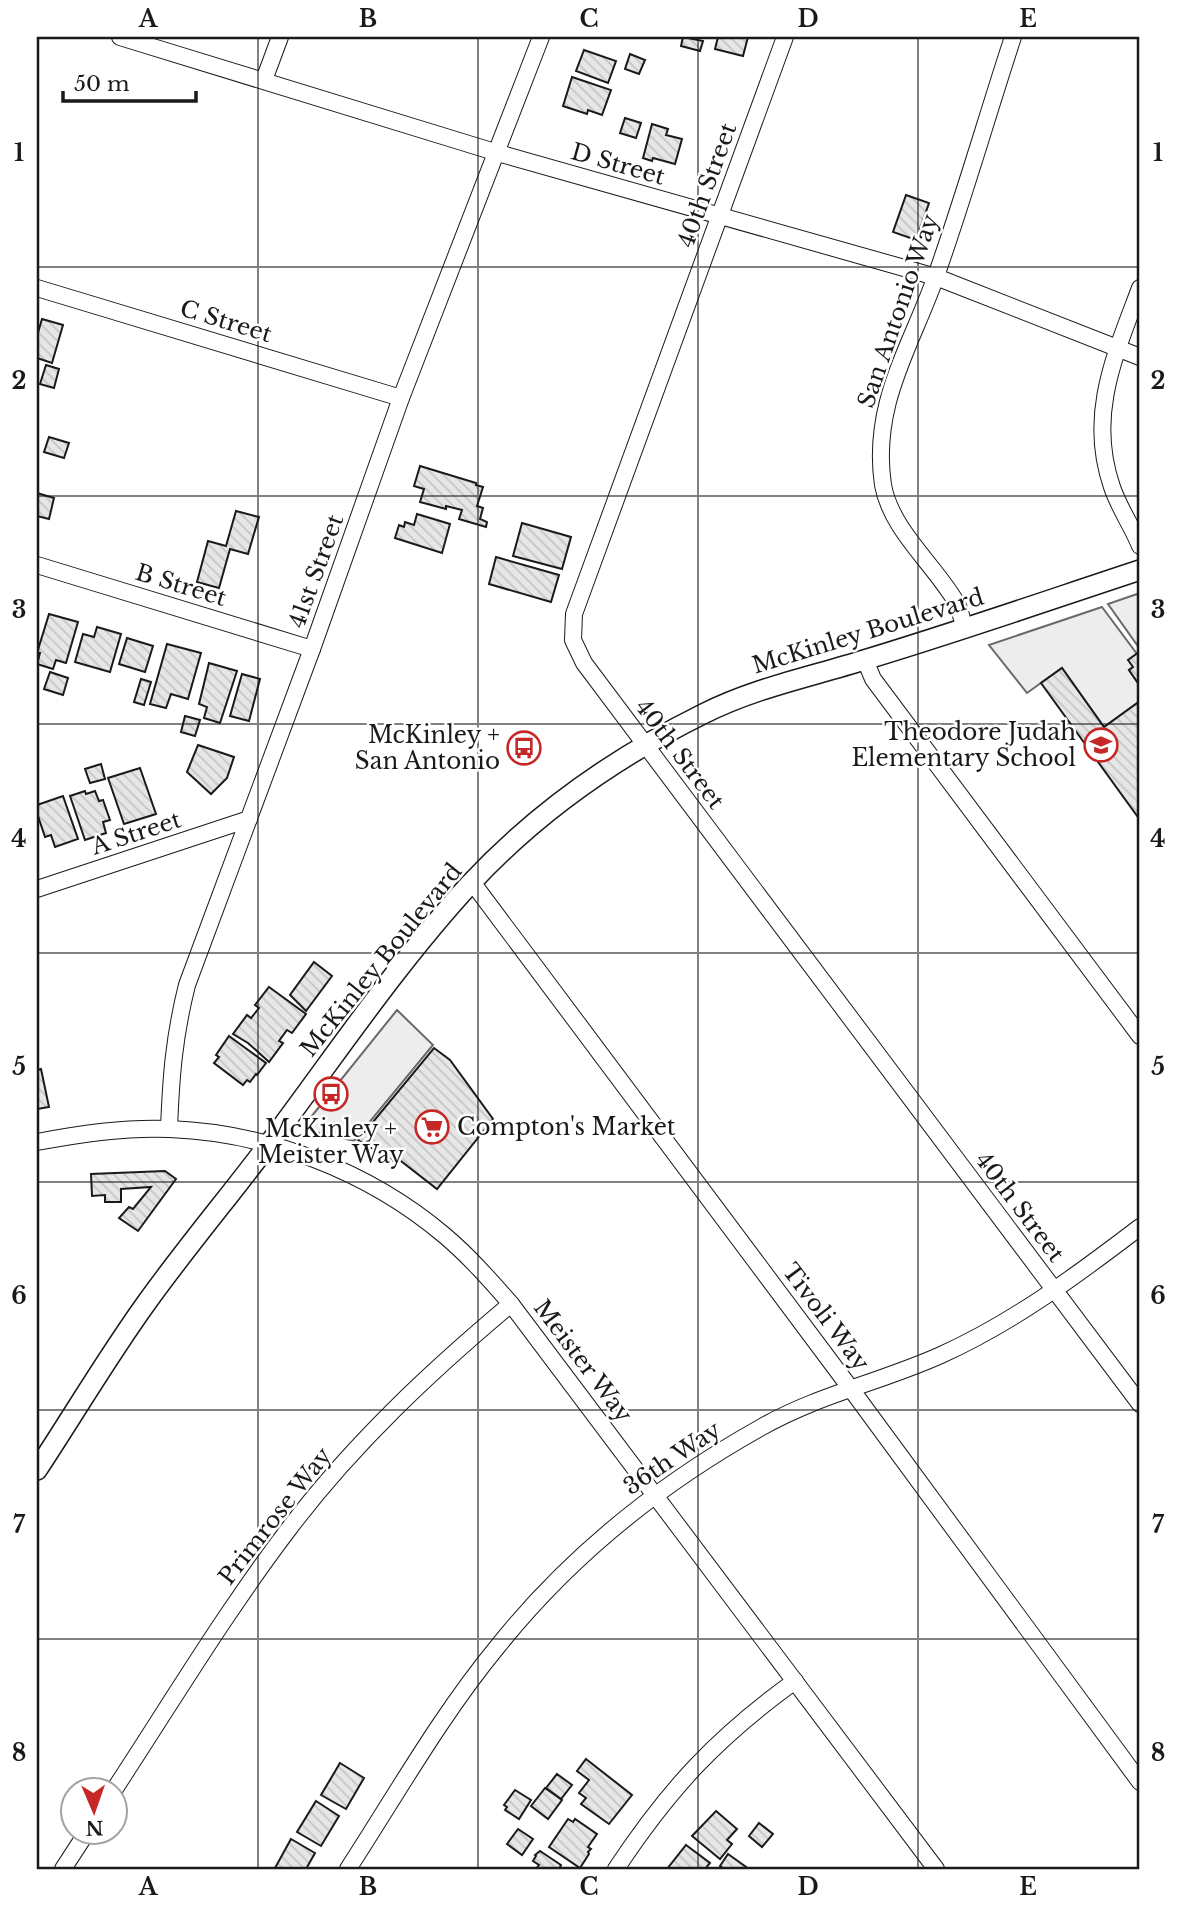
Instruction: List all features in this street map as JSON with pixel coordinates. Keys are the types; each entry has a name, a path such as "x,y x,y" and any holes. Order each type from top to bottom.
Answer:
{"street":[{"name":"D Street","path":"120,37 498,153 936,276 1140,357"},
{"path":"264,80 280,37"},
{"name":"41st Street","path":"169,1129 171,1066 187,985 312,649 401,398 541,37"},
{"name":"40th Street","path":"785,37 574,614 573,640 584,663 1140,1404"},
{"name":"San Antonio Way","path":"964,627 955,601 895,516 884,486 882,436 886,404 936,276 1013,37"},
{"name":"C Street","path":"37,288 401,398"},
{"path":"1140,288 1107,383 1102,435 1112,488 1140,546"},
{"name":"B Street","path":"37,565 312,649"},
{"name":"McKinley Boulevard","path":"37,1470 144,1306 391,980 472,882 552,808 645,745 704,713 755,691 865,660 1140,570"},
{"path":"865,660 873,679 1140,1036"},
{"name":"A Street","path":"37,889 249,819"},
{"name":"Tivoli Way","path":"472,882 851,1389 1140,1782"},
{"name":"Meister Way","path":"37,1142 122,1130 169,1129 216,1133 269,1144 338,1168 394,1198 445,1235 480,1268 511,1304 936,1869"},
{"name":"36th Way","path":"348,1869 461,1695 497,1647 568,1569 601,1538 655,1495 710,1457 762,1426 800,1407 942,1355 998,1327 1055,1291 1140,1227"},
{"name":"Primrose Way","path":"123,1776 249,1583 323,1486 409,1394 511,1304"},
{"path":"616,1869 678,1783 733,1728 795,1681"},
{"path":"63,1869 78,1846"}],"shaded area":[{"path":"1140,593 1140,649 1108,604"},
{"path":"1102,607 1137,654 1133,667 1129,670 1140,686 1140,701 1104,727 1062,668 1027,693 989,645"},
{"path":"397,1010 433,1045 354,1141 306,1130 307,1122"}],"building":[{"path":"683,37 703,41 700,51 681,46"},
{"path":"718,37 748,37 743,56 715,49"},
{"path":"584,50 616,61 608,83 576,71"},
{"path":"630,54 645,60 639,74 625,69"},
{"path":"572,77 611,90 602,115 588,110 587,114 563,106"},
{"path":"625,118 641,123 636,138 620,133"},
{"path":"652,124 668,129 666,135 682,139 675,164 643,158"},
{"path":"906,195 929,203 916,240 893,232"},
{"path":"42,319 63,325 52,363 37,358 37,336"},
{"path":"46,365 59,369 54,388 40,384"},
{"path":"49,437 69,443 64,458 44,452"},
{"path":"420,466 483,487 477,506 483,508 480,519 487,522 486,527 459,519 462,510 420,502 424,489 414,486"},
{"path":"37,493 54,498 49,519 37,516"},
{"path":"236,511 259,517 248,554 230,549 219,588 197,582 208,541 226,546"},
{"path":"417,514 450,524 442,553 395,538 399,525 404,527 405,522 414,525"},
{"path":"522,523 571,537 562,569 513,556"},
{"path":"496,557 559,575 551,602 489,584"},
{"path":"49,614 78,622 66,663 56,660 53,669 37,664 40,653 37,653"},
{"path":"97,627 121,634 110,672 75,662 83,634 94,637"},
{"path":"127,638 153,646 145,672 119,664"},
{"path":"167,644 201,653 188,699 171,694 166,708 150,704"},
{"path":"1139,652 1140,686 1129,670 1133,667 1128,660"},
{"path":"209,663 237,671 220,723 204,718 207,707 199,704"},
{"path":"1062,668 1104,727 1140,701 1140,820 1041,683"},
{"path":"50,672 68,678 63,695 44,689"},
{"path":"242,674 260,679 249,721 230,716"},
{"path":"141,679 151,682 144,705 134,702"},
{"path":"185,716 200,720 195,736 181,732"},
{"path":"198,745 234,757 227,778 211,794 187,772"},
{"path":"101,764 105,779 90,783 85,769"},
{"path":"140,768 156,814 124,824 108,778"},
{"path":"85,791 86,794 95,791 99,801 103,800 110,820 103,822 106,833 85,840 70,796"},
{"path":"63,796 78,839 55,847 51,835 45,837 37,805"},
{"path":"314,962 332,976 306,1011 290,995"},
{"path":"269,987 306,1014 292,1033 287,1030 279,1041 283,1043 269,1062 248,1043 233,1034 247,1015 251,1018 259,1008 255,1005"},
{"path":"229,1036 266,1063 250,1082 247,1080 243,1085 214,1063 219,1057 216,1055"},
{"path":"434,1048 450,1060 493,1119 437,1189 397,1158 393,1161 358,1140"},
{"path":"41,1069 49,1107 37,1109 37,1070"},
{"path":"165,1171 176,1179 138,1231 119,1218 129,1207 133,1209 151,1187 121,1189 121,1202 105,1202 105,1195 92,1196 91,1174"},
{"path":"586,1759 632,1795 609,1824 581,1804 586,1798 579,1793 589,1780 577,1771"},
{"path":"340,1763 364,1778 346,1809 321,1795"},
{"path":"557,1774 572,1785 561,1799 546,1788"},
{"path":"545,1788 562,1800 548,1819 531,1806"},
{"path":"515,1790 531,1800 519,1819 505,1810 507,1807 504,1805"},
{"path":"316,1801 339,1816 321,1846 297,1832"},
{"path":"716,1811 737,1829 727,1840 732,1844 720,1859 692,1836"},
{"path":"568,1819 573,1822 575,1819 597,1834 588,1847 591,1849 580,1868 549,1847"},
{"path":"759,1823 773,1834 762,1847 749,1836"},
{"path":"518,1829 533,1839 522,1855 507,1844"},
{"path":"291,1839 315,1853 306,1869 275,1868"},
{"path":"686,1845 710,1863 705,1869 667,1869"},
{"path":"540,1851 563,1869 536,1869 539,1865 533,1861"},
{"path":"728,1854 749,1869 724,1869 720,1866"}],"place":[{"name":"Theodore Judah Elementary School","path":"1101,745"},
{"name":"McKinley + San Antonio","path":"524,748"},
{"name":"McKinley + Meister Way","path":"331,1094"},
{"name":"Compton's Market","path":"432,1127"}]}
